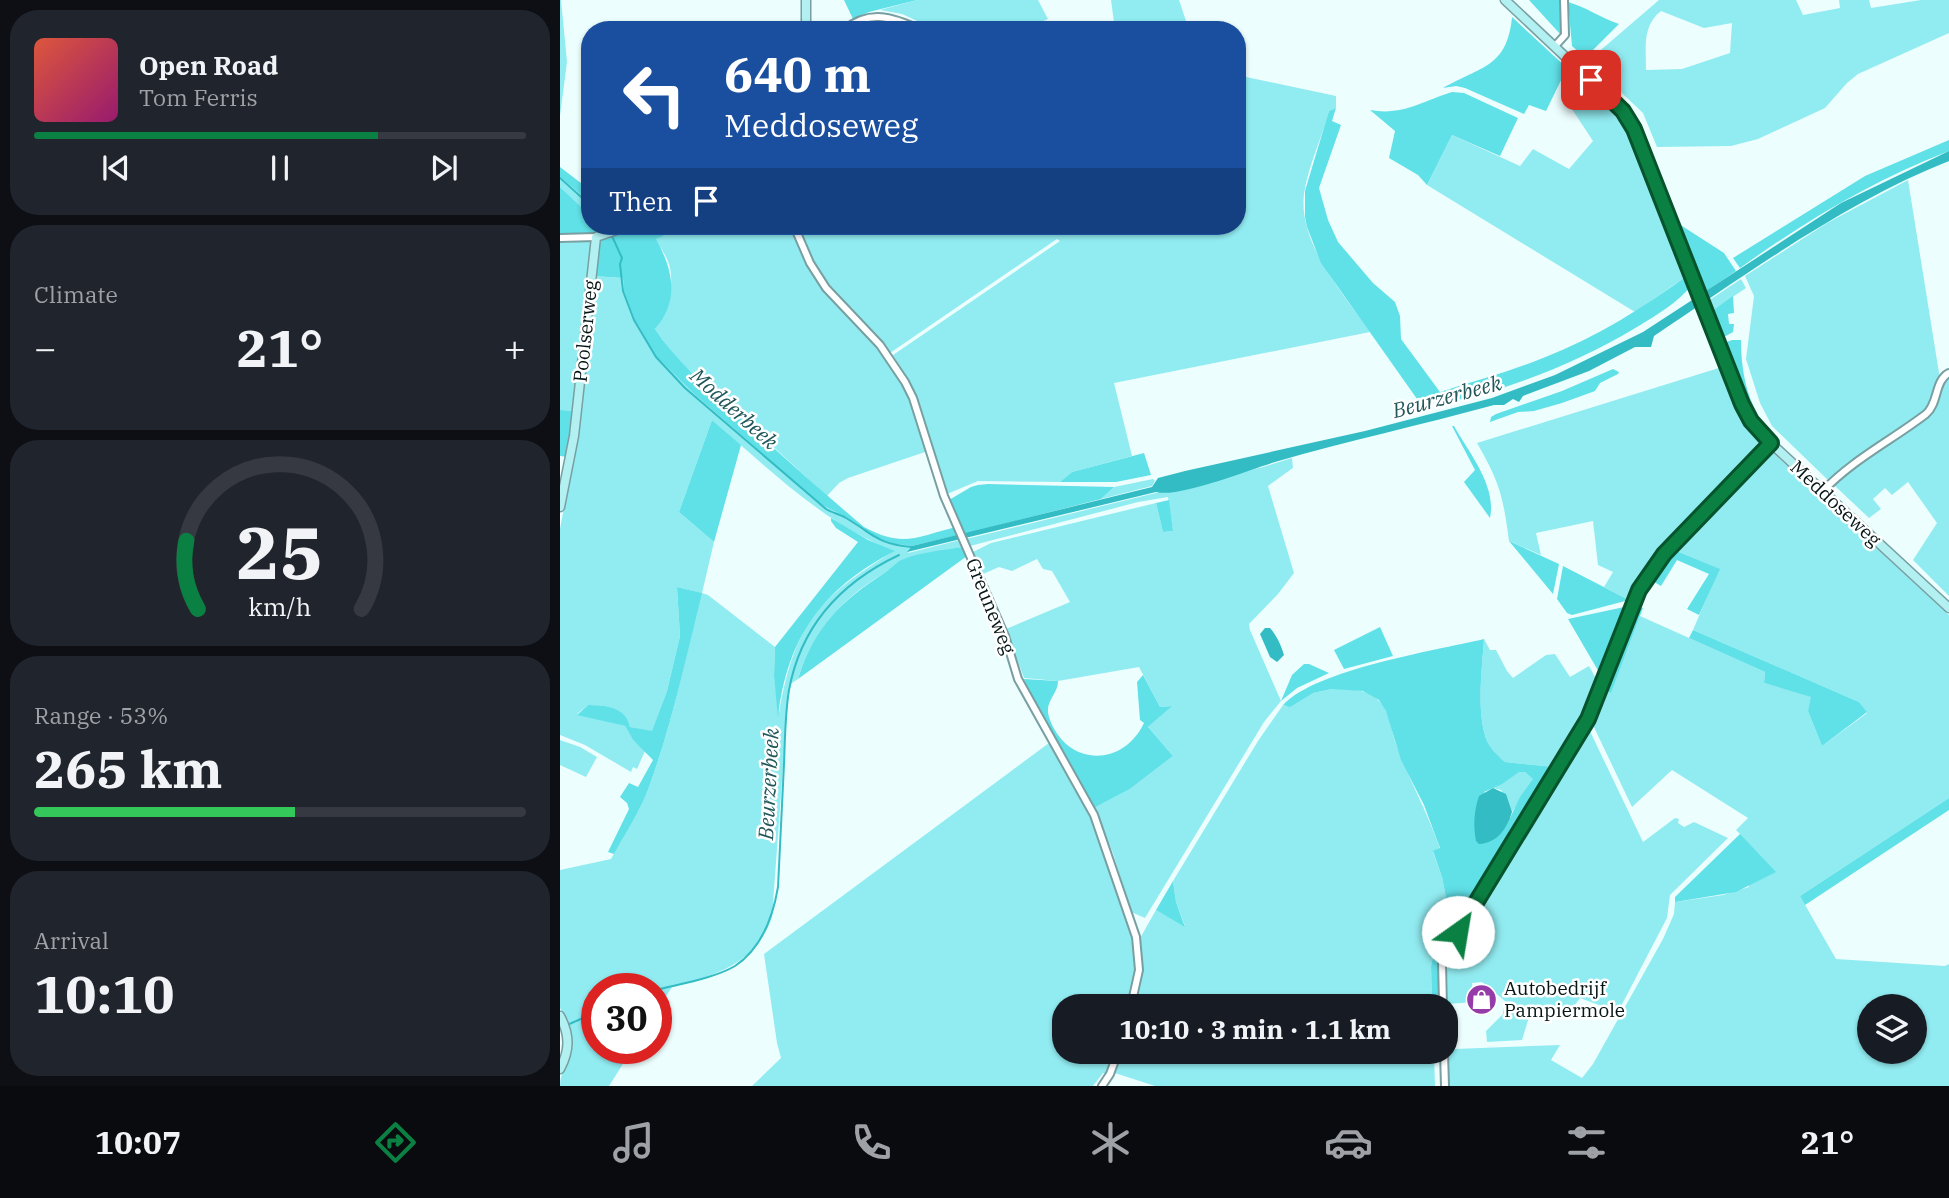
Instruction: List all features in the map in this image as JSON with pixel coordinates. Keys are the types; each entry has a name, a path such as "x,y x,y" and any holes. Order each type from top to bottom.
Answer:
{"street":[{"path":"806,0 806,21"},
{"name":"Meddoseweg","path":"1505,0 1623,111 1631,122 1751,421 1822,492 1949,608"},
{"path":"1555,46 1565,35 1563,0"},
{"path":"858,21 878,15 899,21"},
{"path":"560,238 604,235"},
{"name":"Greuneweg","path":"798,235 818,277 844,309 880,345 913,398 944,496 1005,636 1024,692 1087,800 1102,832 1138,948 1139,970 1134,994"},
{"name":"Poolserweg","path":"560,507 574,436 600,236"},
{"path":"1822,492 1877,446 1927,413 1933,406 1942,377 1949,373"},
{"path":"1442,994 1441,961 1588,719 1639,590 1664,554 1771,443"},
{"path":"560,1069 568,1052 562,1022"},
{"path":"1101,1086 1114,1064"},
{"path":"1444,1064 1445,1086"}],"shaded area":[{"path":"560,0 567,62 560,116"},
{"path":"844,0 917,0 869,12 853,19"},
{"path":"917,0 1038,0 1048,19 917,21 902,14 880,10"},
{"path":"1111,0 1179,0 1186,21 1114,21"},
{"path":"1529,0 1561,0 1561,35"},
{"path":"1659,0 1796,0 1803,15 1840,8 1839,0 1869,0 1871,8 1921,0 1949,0 1949,33 1858,74 1825,108 1758,139 1731,146 1657,147 1643,113 1588,61","holes":["1661,11 1704,28 1732,23 1730,53 1682,69 1646,70 1648,30"]},
{"path":"1568,2 1619,24 1593,50 1583,56 1572,46"},
{"path":"1512,17 1567,68 1546,111 1529,105 1524,114 1465,88 1443,88 1480,69 1498,56 1509,34"},
{"path":"1573,72 1629,125 1688,275 1635,312 1427,185 1452,135 1520,166 1533,149 1569,169 1593,141 1562,94"},
{"path":"1246,77 1336,96 1336,108 1329,111 1309,173 1304,194 1304,213 1315,250 1370,332 1114,383 1132,456 1072,472 1060,482 978,481 947,494 914,390 893,355 1060,241 1057,239 890,353 821,275 801,235 1246,235"},
{"path":"1452,92 1464,93 1518,118 1500,156 1452,135 1427,185 1418,175 1389,158 1395,131 1370,110 1392,111 1412,107"},
{"path":"1336,108 1332,121 1341,125 1319,188 1328,220 1338,242 1373,283 1395,302 1400,316 1401,339 1440,392 1517,368 1562,350 1600,332 1688,275 1692,285 1680,298 1659,313 1578,358 1537,376 1474,397 1422,406 1321,263 1307,227 1305,191 1329,111"},
{"path":"1949,140 1949,151 1867,188 1789,234 1740,268 1733,258 1865,176"},
{"name":"Beurzerbeek","path":"1949,151 1949,161 1873,197 1760,264 1654,336 1651,347 1635,347 1589,371 1523,396 1519,402 1513,399 1504,405 1494,405 1329,447 1181,491 1156,492 907,552 912,546 1152,487 1158,478 1365,431 1492,398 1555,375 1643,332 1841,203"},
{"path":"560,167 581,183 581,194 560,177"},
{"path":"560,177 581,194 581,207 560,187"},
{"path":"1908,180 1940,379 1930,409 1830,482 1772,426 1760,403 1746,359 1754,296 1745,276 1827,223"},
{"path":"560,187 581,207 581,234 560,236"},
{"path":"1679,224 1724,253 1736,271 1705,292"},
{"path":"610,235 665,235 656,239 670,273 671,296 663,318 655,329 672,352 701,381 864,527 900,539 920,537 956,527 958,535 912,546 896,544 873,537 846,517 820,504 693,393 656,356 635,320 624,291 623,278 593,276 596,247 600,239"},
{"path":"665,235 796,235 810,266 904,378 928,451 848,478 827,496 687,368 655,329 667,307 671,272 655,239"},
{"path":"592,241 576,411 560,410 560,243"},
{"path":"593,276 623,278 624,291 639,327 656,356 693,393 820,504 846,517 862,530 896,544 912,546 908,553 960,540 963,547 908,562 861,589 840,607 823,628 798,679 789,685 772,917 756,946 733,965 719,972 672,987 672,973 581,973 581,1064 623,1064 609,1086 560,1086 572,1046 568,1026 560,1008 560,870 611,859 641,805 672,715 701,593 677,587 680,636 667,691 652,732 630,727 624,716 607,707 588,705 577,714 625,726 633,740 645,751 637,769 633,767 631,772 585,745 560,735 560,529 578,430","holes":["712,420 776,476 844,526 894,551 846,583 814,616 793,656 779,713 774,676 775,647 702,593 714,542 679,512"]},
{"path":"1741,279 1746,288 1712,311 1708,301"},
{"path":"1733,296 1734,313 1728,314 1729,324 1734,324 1733,332 1724,337 1712,311"},
{"path":"1741,340 1748,392 1758,416 1773,439 1756,417 1738,381 1724,343"},
{"path":"1722,367 1742,418 1763,447 1629,600 1604,587 1613,572 1598,565 1593,521 1536,533 1541,555 1509,541 1499,490 1477,443"},
{"path":"1613,369 1619,372 1618,374 1600,383 1595,391 1562,403 1534,411 1518,412 1490,422 1491,417 1496,414 1562,391"},
{"path":"1949,376 1949,596 1913,560 1937,523 1908,482 1892,495 1885,488 1873,499 1881,509 1869,518 1834,485 1932,411 1945,379"},
{"path":"560,410 576,411 568,457 560,456"},
{"path":"712,420 741,445 714,542 679,512"},
{"path":"1452,426 1486,482 1491,506 1490,518 1464,482 1475,470"},
{"path":"1770,450 1949,615 1949,798 1800,896 1836,959 1945,966 1949,964 1949,1086 1449,1086 1449,1064 1458,1064 1458,1049 1560,1045 1551,1060 1582,1078 1593,1064 1663,939 1674,914 1675,902 1723,895 1749,887 1740,834 1736,830 1748,818 1672,770 1632,807 1591,721 1605,690 1611,692 1640,616 1765,672 1764,683 1812,697 1808,711 1822,746 1867,713 1859,702 1693,630 1719,569 1674,550"},
{"path":"1144,453 1151,475 1116,482 1060,482 1072,472"},
{"path":"1292,458 1293,468 1268,486 1294,573 1249,624 1281,701 1264,722 1145,918 1131,912 1113,853 1094,808 1130,789 1173,756 1148,727 1171,706 1160,707 1139,667 1058,681 1024,678 1006,629 1070,602 1052,571 1043,569 1037,559 1012,571 999,567 983,574 973,552 991,543 1156,503 1163,532 1173,531 1168,497 1138,502 970,546 966,539"},
{"path":"1153,479 1155,481 1152,486 1101,499 1114,487"},
{"path":"978,485 1114,487 1101,499 964,534 949,500"},
{"path":"1169,500 1173,531 1163,532 1156,503"},
{"path":"831,518 868,540 895,551 848,581 813,618 790,663 778,718 774,676 775,647 858,542 836,528"},
{"path":"1509,541 1559,564 1553,594"},
{"path":"963,547 967,556 798,679 812,644 821,630 856,593 901,560"},
{"path":"1674,550 1720,569 1699,615 1687,609 1709,574 1677,560 1661,586 1651,580"},
{"path":"1563,566 1629,600 1572,615 1567,613 1557,599"},
{"path":"677,587 702,593 665,739 649,787 614,854 608,852 629,809 620,797 629,783 638,787 653,760 633,740 625,726 577,715 588,705 614,708 624,715 630,727 652,731 667,691 680,636"},
{"path":"1629,606 1603,679 1568,619"},
{"path":"1636,606 1643,608 1611,693 1605,690"},
{"path":"1380,627 1393,656 1344,669 1334,650"},
{"path":"1265,628 1270,628 1283,651 1284,655 1277,662 1270,657 1260,634"},
{"path":"1693,630 1859,702 1867,712 1822,746 1808,711 1811,697 1764,683 1765,672 1689,638"},
{"path":"1484,639 1490,650 1496,650 1513,678 1546,655 1555,654 1570,677 1589,666 1599,684 1586,715 1554,767 1505,762 1487,741 1481,705"},
{"path":"1484,639 1481,705 1487,741 1505,762 1554,767 1535,804 1438,957 1439,994 1432,994 1431,966 1446,898 1433,851 1440,848 1424,805 1401,760 1386,711 1379,700 1363,691 1332,689 1313,693 1290,707 1283,705 1299,692 1322,681 1348,671","holes":["1519,772 1525,772 1533,779 1510,818 1484,792"]},
{"path":"1304,664 1329,673 1297,688 1281,701 1292,675"},
{"path":"1143,675 1160,707 1172,706 1148,727 1173,756 1130,789 1094,808 1034,705 1024,679 1058,681 1048,707 1049,717 1057,733 1068,745 1080,753 1094,756 1122,748 1134,738 1144,723 1140,720 1137,682"},
{"path":"1332,689 1362,691 1382,704 1388,715 1401,757 1440,849 1433,852 1446,898 1431,966 1432,994 1138,994 1143,969 1139,940 1156,910 1185,926 1176,902 1173,881 1258,741 1283,705"},
{"path":"1588,727 1643,842 1675,818 1679,819 1678,823 1684,827 1694,822 1728,838 1670,895 1667,918 1618,1012 1580,998 1567,1016 1530,1014 1522,1040 1487,1042 1486,1031 1503,1014 1505,1001 1482,982 1472,983 1474,1002 1458,1003 1458,994 1448,994 1447,971 1451,951"},
{"path":"560,740 597,757 586,777 560,765"},
{"path":"1049,743 1099,834 1136,951 1138,967 1132,994 1052,994 1052,1064 1112,1064 1108,1075 1103,1073 1093,1086 752,1086 781,1058 764,954"},
{"path":"1519,771 1534,779 1512,812 1501,790 1493,788"},
{"path":"1493,788 1506,794 1512,812 1501,834 1491,841 1479,844 1474,829 1477,802 1479,796"},
{"path":"1949,798 1949,810 1805,905 1800,896"},
{"path":"1740,834 1776,872 1736,892 1675,902 1675,897"},
{"path":"1173,881 1176,902 1185,927 1156,910"},
{"path":"1118,1064 1434,1064 1435,1086 1155,1086 1115,1073"}],"waterway":[{"name":"Modderbeek","path":"560,178 581,197"},
{"name":"Modderbeek","path":"612,236 622,258 620,264 623,291 634,320 656,357 685,388 826,509 883,541 912,547"},
{"name":"Beurzerbeek","path":"672,986 735,966 752,950 765,931 778,887 786,718 795,667 803,645 827,608 859,578 899,555"},
{"name":"Beurzerbeek","path":"567,1025 581,1019"}],"place":[{"name":"Autobedrijf Pampiermole","path":"1481,999"}],"route":[{"path":"1458,932 1588,719 1639,590 1664,554 1771,443 1751,421 1742,404 1628,116 1591,80"}]}
